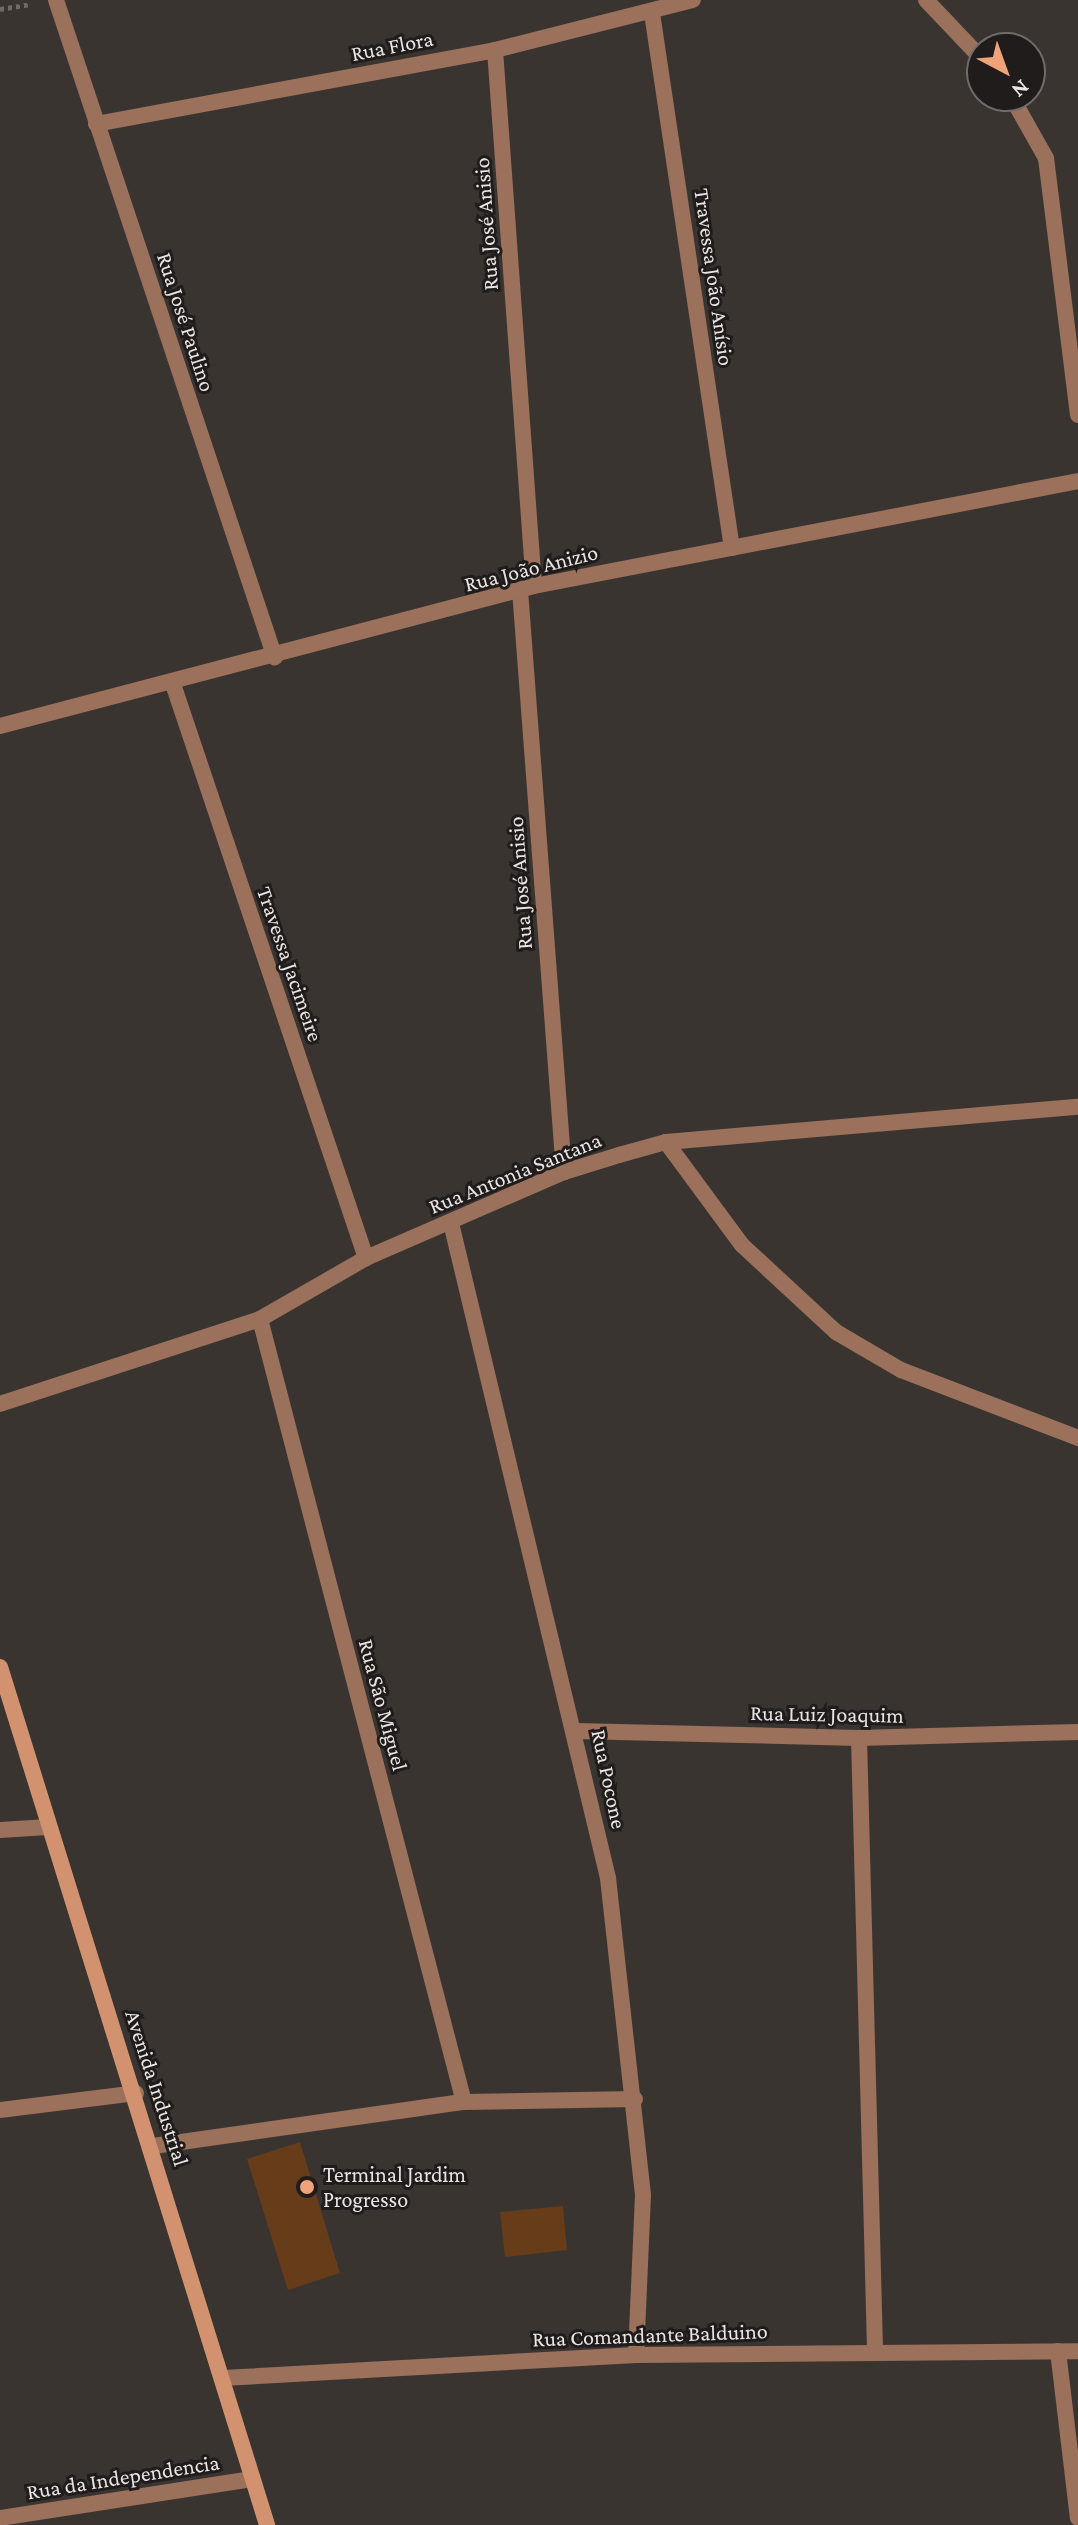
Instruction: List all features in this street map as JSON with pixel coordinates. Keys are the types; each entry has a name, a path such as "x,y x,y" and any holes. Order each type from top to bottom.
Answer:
{"street":[{"name":"Rua José Paulino","path":"56,0 275,658"},
{"name":"Rua Flora","path":"96,124 495,50 652,13 693,0"},
{"path":"926,0 966,42"},
{"name":"Travessa João Anísio","path":"652,13 732,548"},
{"name":"Rua José Anisio","path":"495,50 564,1172"},
{"path":"1020,112 1046,158 1078,415"},
{"name":"Rua João Anizio","path":"0,726 275,658 527,588 1078,481"},
{"name":"Travessa Jacimeire","path":"173,684 366,1258"},
{"name":"Rua Antonia Santana","path":"0,1404 260,1319 366,1258 564,1172 666,1142 1078,1107"},
{"path":"666,1142 742,1245 836,1332 901,1370 1078,1438"},
{"name":"Rua Pocone","path":"451,1223 576,1731 608,1878 635,2099 635,2162 644,2214 636,2355"},
{"name":"Rua São Miguel","path":"260,1319 464,2102"},
{"name":"Avenida Industrial","path":"0,1667 48,1827 153,2146 267,2525"},
{"name":"Rua Luiz Joaquim","path":"576,1731 859,1738 1078,1732"},
{"path":"859,1738 875,2350"},
{"path":"0,1830 48,1827"},
{"path":"0,2110 136,2093"},
{"path":"153,2146 464,2102 635,2099"},
{"name":"Rua Comandante Balduino","path":"223,2378 636,2355 875,2350 1078,2351"},
{"path":"1058,2351 1078,2518"},
{"name":"Rua da Independencia","path":"0,2518 252,2479"}],"building":[{"path":"300,2142 340,2273 288,2290 247,2159"},
{"path":"563,2206 567,2250 505,2257 500,2212"}],"place":[{"name":"Terminal Jardim Progresso","path":"307,2187"}]}
